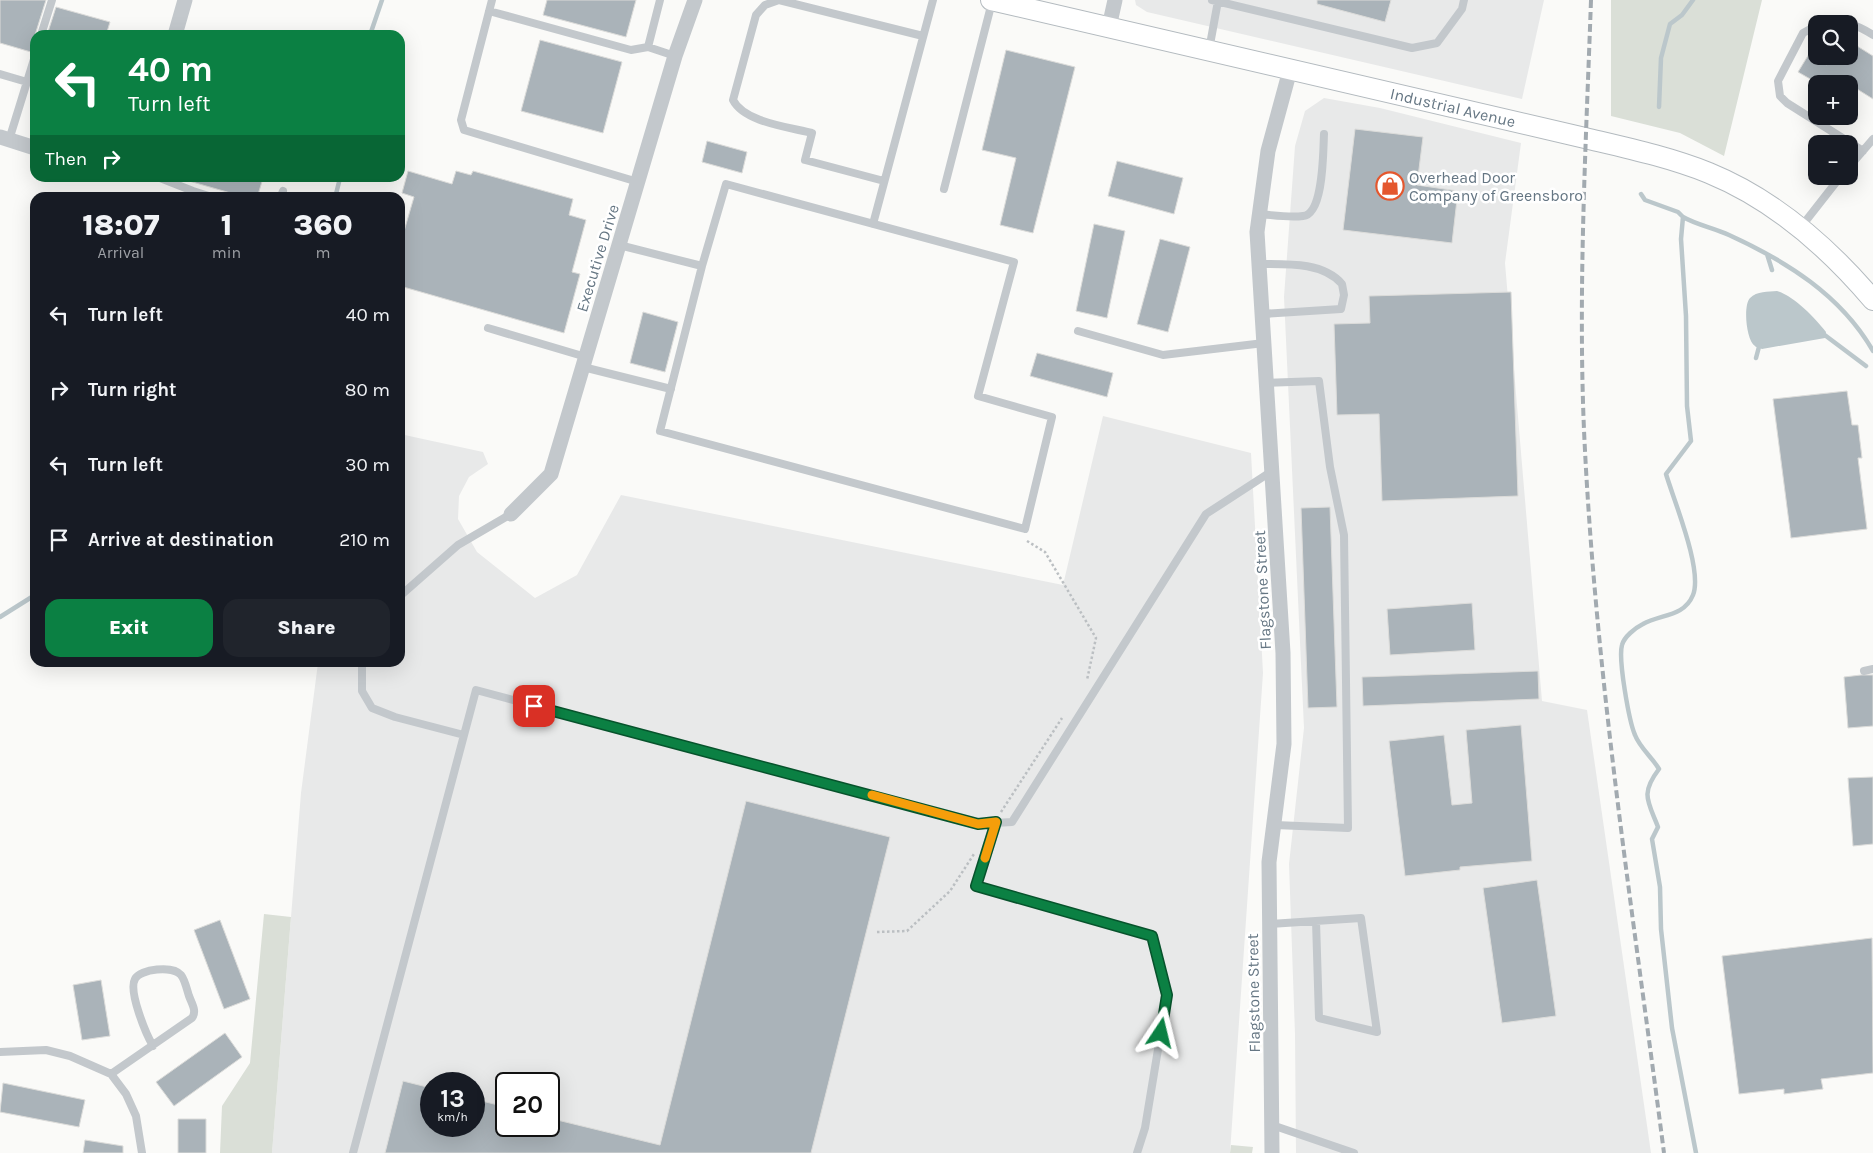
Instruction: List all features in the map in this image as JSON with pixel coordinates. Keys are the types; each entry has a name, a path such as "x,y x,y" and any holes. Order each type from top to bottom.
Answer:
{"main road":[{"name":"Industrial Avenue","path":"992,0 1618,146 1678,162 1739,188 1801,227 1826,249 1873,300"}],"street":[{"path":"176,30 185,0"},
{"name":"Executive Drive","path":"511,514 551,474 675,56 695,0"},
{"path":"1109,27 1115,0"},
{"name":"Flagstone Street","path":"1272,1153 1269,862 1284,744 1283,653 1257,232 1268,151 1290,70"},
{"path":"4,139 30,147"}],"lane":[{"path":"43,30 52,0"},
{"path":"492,0 461,120 464,130 638,182"},
{"path":"648,47 660,0"},
{"path":"884,181 805,160 812,133 749,116 738,109 733,100 756,15 765,5 779,0 923,36"},
{"path":"873,224 933,0"},
{"path":"944,189 992,0"},
{"path":"1208,50 1215,1 1412,48 1437,43 1462,9 1464,0"},
{"path":"489,11 631,50 648,47 675,56"},
{"path":"1858,26 1873,35"},
{"path":"1808,30 1803,33 1778,81 1780,96 1787,103 1863,151"},
{"path":"4,139 30,72"},
{"path":"0,74 27,82"},
{"path":"1259,214 1305,216 1315,209 1319,195 1324,134"},
{"path":"1858,157 1873,139"},
{"path":"170,182 196,192"},
{"path":"726,184 1014,262 978,396 1052,417 1024,529 660,431 702,266 726,184"},
{"path":"1801,227 1834,185"},
{"path":"619,245 702,266"},
{"path":"1259,264 1295,264 1329,273 1342,284 1344,295 1341,309 1262,314"},
{"path":"488,328 584,362 671,389"},
{"path":"1078,331 1163,354 1264,343"},
{"path":"1266,383 1319,381 1330,467 1344,535 1348,828 1275,825"},
{"path":"353,1153 476,690 978,824 997,820 1012,822 1206,514 1272,471"},
{"path":"405,592 458,545 511,514"},
{"path":"362,667 362,691 372,708 395,717 464,735"},
{"path":"1864,671 1873,670"},
{"path":"997,820 976,886 1152,936 1167,995 1145,1128 1138,1153"},
{"path":"1270,924 1361,918 1377,1032 1319,1018 1316,921"},
{"path":"111,1074 153,1046 195,1014 181,975 173,969 164,968 141,974 135,979 133,986 144,1031 153,1046"},
{"path":"0,1052 46,1050 70,1056 111,1074 126,1094 136,1116 142,1153"},
{"path":"1272,1118 1354,1153"}],"path":[{"path":"1027,542 1045,552 1096,638 1088,679 1082,688"},
{"path":"997,820 1066,712"},
{"path":"877,932 907,931 950,891 976,850"}],"shaded area":[{"path":"1135,0 1544,0 1522,99 1147,12 1136,5"},
{"path":"1611,0 1762,0 1724,156 1680,133 1611,116"},
{"path":"1324,98 1380,108 1521,143 1505,263 1542,701 1587,710 1651,1153 1296,1153 1295,1034 1289,864 1304,728 1284,297 1295,146 1305,111"},
{"path":"1777,291 1791,298 1810,314 1826,332 1825,338 1762,349 1755,346 1749,337 1746,322 1748,302 1756,294"},
{"path":"1103,416 1251,453 1263,673 1230,1153 272,1153 301,793 317,667 405,667 405,435 483,452 488,464 469,477 459,496 458,519 477,552 535,598 577,575 621,495 1063,585"},
{"path":"264,914 291,917 272,1153 220,1153 222,1106 250,1063"},
{"path":"1231,1145 1253,1147 1252,1153 1230,1153"}],"building":[{"path":"0,0 46,0 37,30 30,30 30,52 0,43"},
{"path":"547,0 636,0 626,37 543,15"},
{"path":"1317,0 1391,0 1385,22 1317,4"},
{"path":"56,7 110,22 108,30 49,30"},
{"path":"540,40 622,62 603,133 521,111"},
{"path":"1858,47 1873,56 1873,99 1858,90 1858,75 1808,75 1808,78 1798,72 1808,56 1808,65 1858,65"},
{"path":"1006,50 1075,67 1033,233 1000,225 1016,158 982,150"},
{"path":"1355,129 1423,137 1417,185 1458,191 1452,243 1343,230"},
{"path":"707,141 747,152 742,173 702,162"},
{"path":"1117,161 1183,178 1174,214 1108,196"},
{"path":"408,171 452,184 456,171 471,175 473,171 573,199 569,215 586,220 572,272 580,274 564,333 405,287 405,228 414,197 402,192"},
{"path":"192,182 262,182 259,192 227,192"},
{"path":"1094,224 1125,231 1107,318 1076,311"},
{"path":"1160,239 1190,247 1168,332 1137,324"},
{"path":"1511,292 1518,496 1382,501 1379,414 1337,415 1334,324 1370,323 1369,296"},
{"path":"643,312 678,322 665,372 630,363"},
{"path":"1037,353 1113,373 1107,397 1030,376"},
{"path":"1847,391 1852,425 1858,425 1862,458 1858,458 1867,529 1791,538 1773,399"},
{"path":"1330,507 1337,707 1308,708 1301,508"},
{"path":"1472,603 1475,650 1390,655 1387,609"},
{"path":"1538,671 1539,699 1363,706 1362,677"},
{"path":"1873,675 1873,726 1848,728 1844,677"},
{"path":"1521,725 1532,861 1460,867 1460,870 1405,876 1389,741 1444,735 1452,805 1472,803 1466,730"},
{"path":"1873,777 1873,844 1853,846 1848,778"},
{"path":"746,801 890,837 811,1153 385,1153 403,1081 420,1085 420,1137 485,1137 485,1102 495,1104 495,1137 560,1137 560,1121 660,1145"},
{"path":"1537,880 1556,1016 1502,1023 1483,888"},
{"path":"220,920 250,999 224,1009 194,930"},
{"path":"1872,938 1873,1073 1821,1079 1823,1089 1784,1094 1784,1089 1739,1094 1722,956"},
{"path":"101,980 110,1036 82,1040 73,985"},
{"path":"225,1033 242,1057 174,1106 156,1082"},
{"path":"3,1083 85,1100 79,1127 0,1112"},
{"path":"178,1119 206,1119 206,1153 178,1153"},
{"path":"85,1140 123,1146 123,1153 83,1153"}],"waterway":[{"path":"372,30 382,0"},
{"path":"1659,107 1661,58 1670,24 1682,15 1693,0"},
{"path":"336,192 339,182"},
{"path":"1641,194 1645,200 1678,212 1683,217 1681,239 1686,316 1687,406 1691,441 1666,474 1691,553 1695,584 1693,595 1684,607 1633,630 1623,642 1621,652 1627,704 1635,735 1659,769 1649,785 1648,798 1658,827 1652,839 1660,887 1661,929 1672,1028 1696,1153"},
{"path":"1683,217 1750,245 1791,268 1845,313 1873,351"},
{"path":"1767,254 1772,270"},
{"path":"1822,333 1866,366"},
{"path":"1756,358 1760,343"},
{"path":"0,617 30,598"}],"railway":[{"path":"1591,0 1583,215 1582,323 1582,376 1589,521 1616,793 1664,1153"}],"slow traffic":[{"path":"872,795 978,824 996,822 985,858"}],"place":[{"name":"Overhead Door Company of Greensboro","path":"1390,186"}],"route":[{"path":"534,706 978,824 996,822 976,886 1152,936 1167,995 1161,1033"}]}
